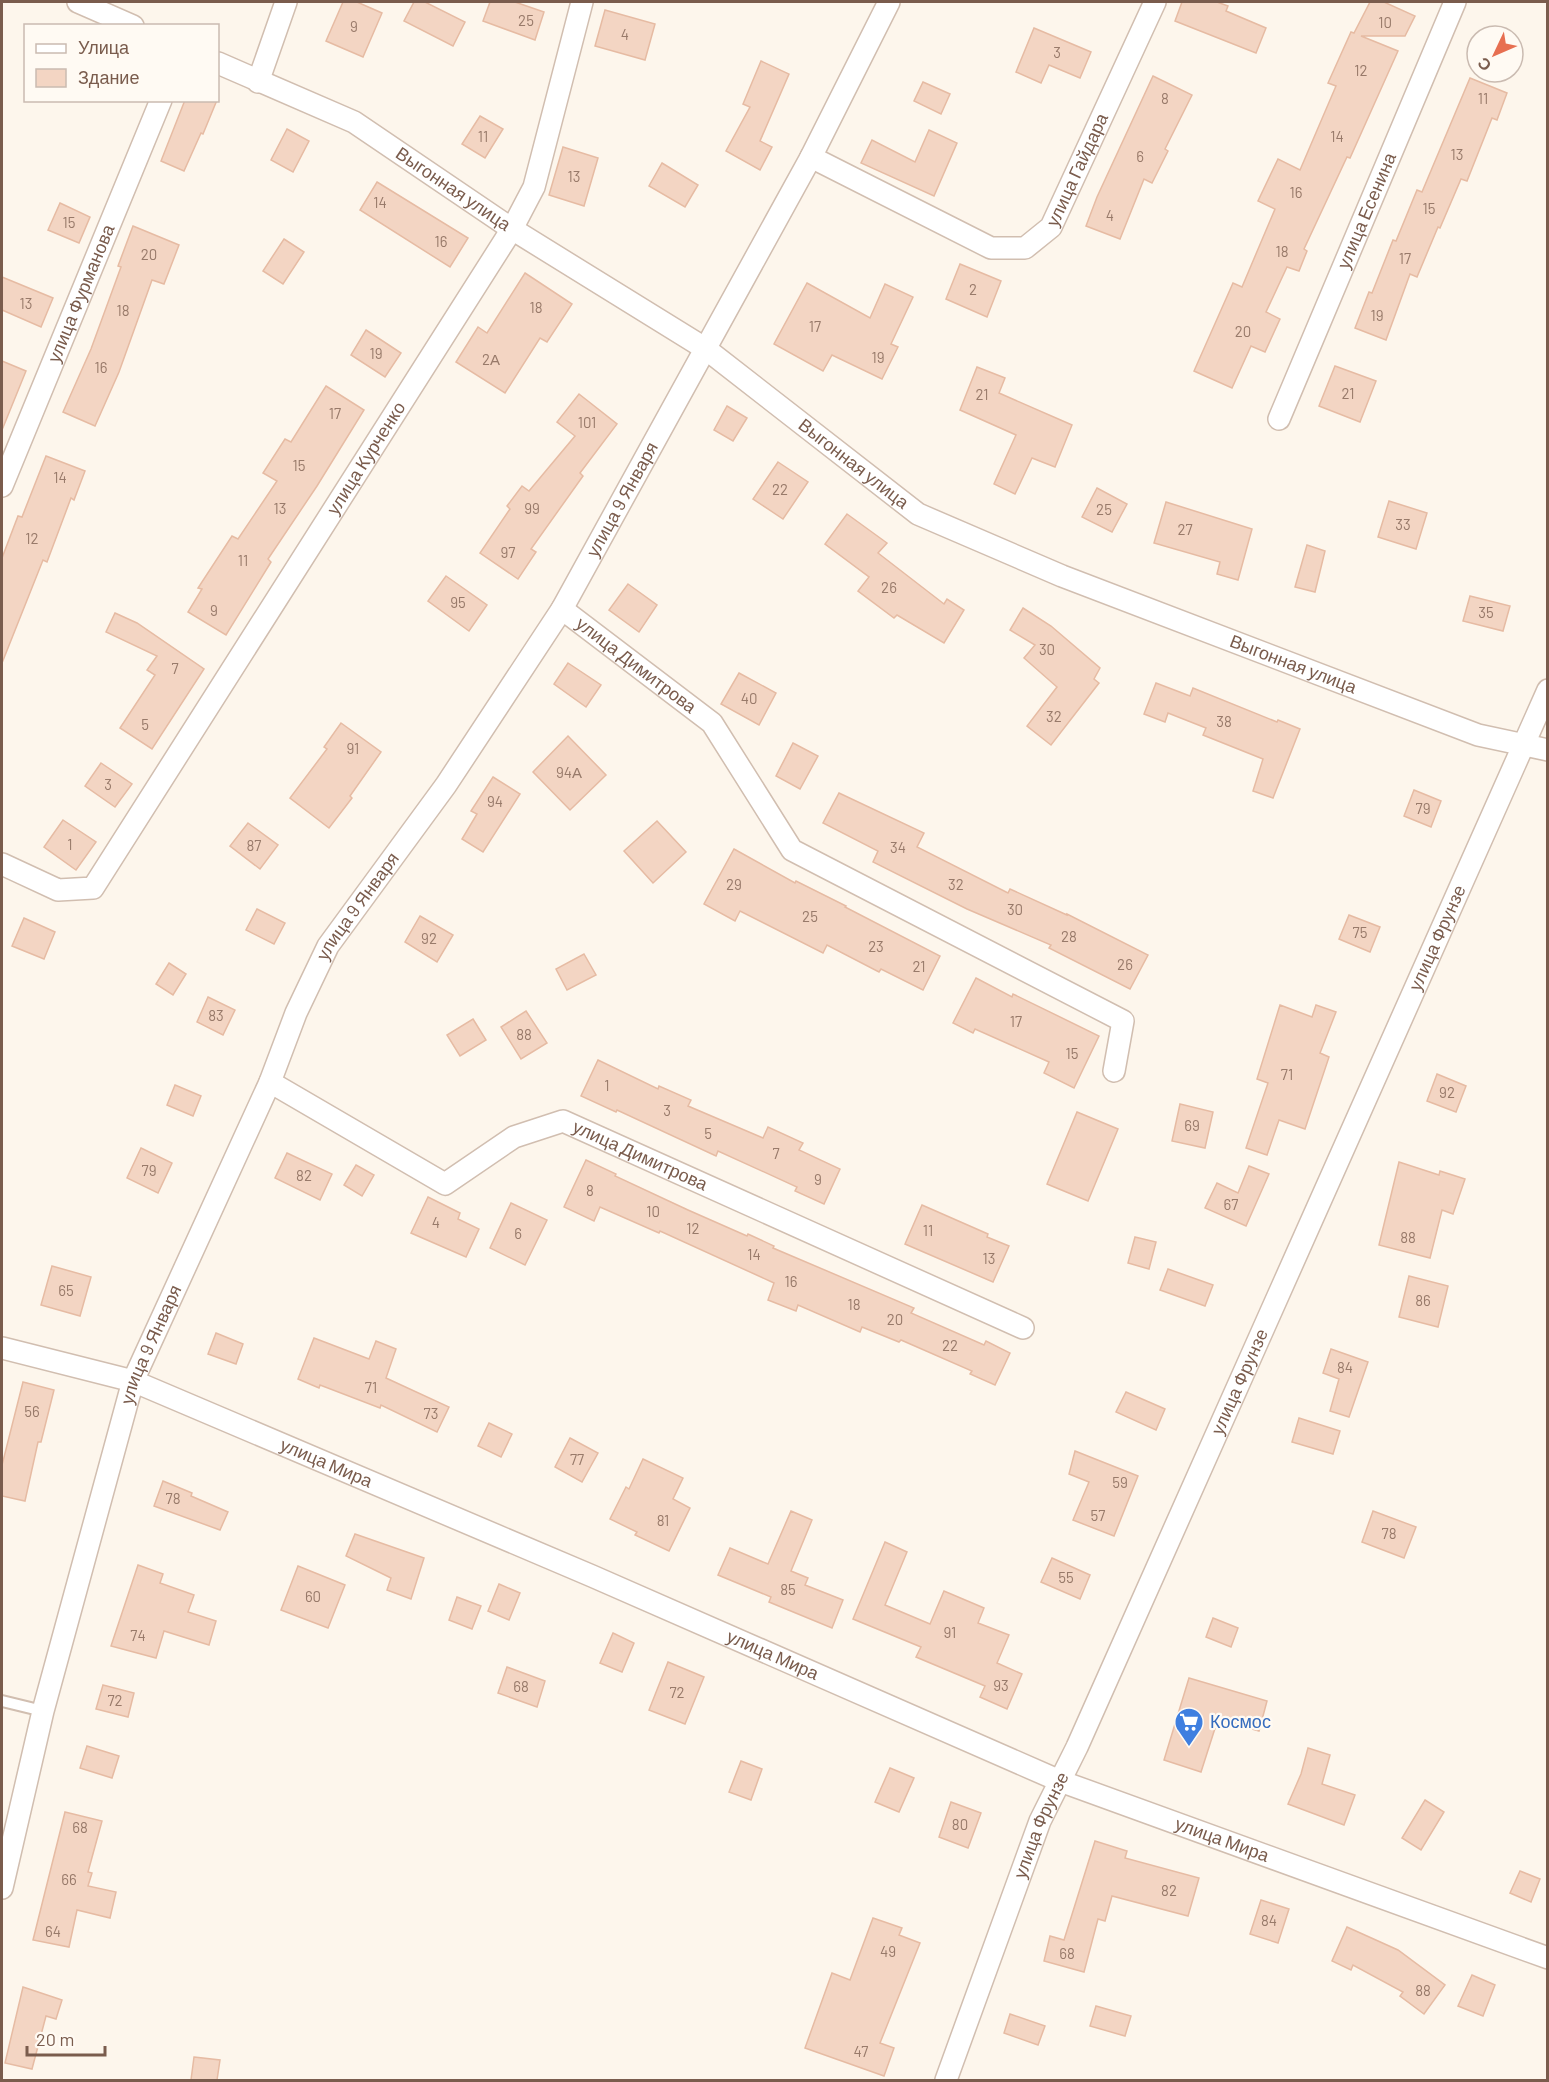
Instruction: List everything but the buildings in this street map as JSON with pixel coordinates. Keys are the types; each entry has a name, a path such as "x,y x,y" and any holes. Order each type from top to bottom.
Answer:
{"street":[{"path":"78,2 128,24"},
{"path":"258,82 286,2"},
{"name":"улица Курченко","path":"2,864 58,890 93,888 512,229 534,187 582,2"},
{"name":"улица 9 Января","path":"2,1888 43,1711 133,1381 270,1082 296,1013 328,946 446,785 562,609 811,157 890,2"},
{"name":"улица Гайдара","path":"811,157 991,248 1025,248 1051,227 1155,2"},
{"name":"улица Есенина","path":"1279,419 1455,2"},
{"name":"Выгонная улица","path":"219,63 354,122 512,229 706,349 918,514 1062,576 1478,735 1548,750"},
{"name":"улица Фурманова","path":"2,486 160,102"},
{"name":"улица Димитрова","path":"562,609 712,723 792,850 1123,1021 1114,1071"},
{"name":"улица Фрунзе","path":"946,2080 1040,1821 1077,1747 1548,690"},
{"name":"улица Димитрова","path":"270,1082 445,1184 514,1137 562,1121 1023,1328"},
{"name":"улица Мира","path":"2,1348 133,1381 592,1576 1060,1781 1548,1958"}],"lane":[{"path":"2,1701 43,1711"}],"place":[{"name":"Космос","path":"1189,1748"}]}
